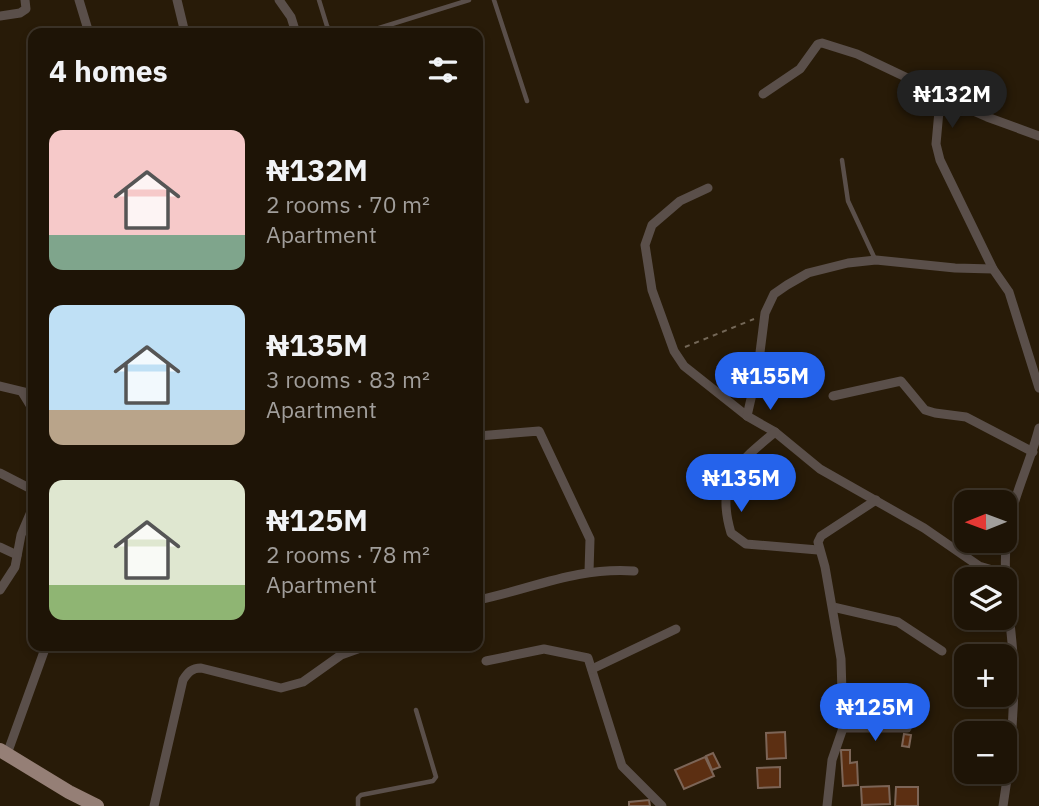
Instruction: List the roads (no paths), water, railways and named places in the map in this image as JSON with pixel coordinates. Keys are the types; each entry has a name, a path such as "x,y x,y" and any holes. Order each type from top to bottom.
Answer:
{"main road":[{"path":"3,752 97,806"}],"street":[{"path":"0,16 26,9 25,0"},
{"path":"79,0 87,28"},
{"path":"177,0 184,28"},
{"path":"279,0 291,17 294,28"},
{"path":"763,94 800,69 818,44 822,43 857,54 937,92 939,96 1039,136"},
{"path":"939,96 936,144 940,160 993,269 1009,292 1039,388"},
{"path":"708,188 680,201 652,225 645,246 652,290 674,351 684,366 747,416 775,432 820,469 924,528 982,567"},
{"path":"747,416 758,368 765,313 774,294 808,273 848,263 876,260 993,269"},
{"path":"833,396 901,381 925,410 967,417 1033,452"},
{"path":"0,386 28,393"},
{"path":"22,392 28,402"},
{"path":"1006,567 1007,535 1015,501 1039,428"},
{"path":"483,436 539,431 590,539 589,572"},
{"path":"775,432 743,460 728,483 724,500 731,533 746,544 818,550"},
{"path":"0,473 28,487"},
{"path":"828,806 832,760 843,728 841,659 825,566 818,550 818,542 821,536 876,500"},
{"path":"0,590 15,567 21,535 28,519"},
{"path":"0,547 17,555"},
{"path":"483,599 529,585 589,572 607,569 634,571"},
{"path":"833,607 898,622 942,651"},
{"path":"592,669 676,629"},
{"path":"1003,806 1014,673 1011,630"},
{"path":"486,661 544,649 587,658 622,766 662,806"},
{"path":"3,752 44,651"},
{"path":"153,806 183,680 188,672 201,668 281,688 303,682 341,651"},
{"path":"843,728 907,728"}],"lane":[{"path":"319,0 328,28"},
{"path":"379,28 469,0"},
{"path":"494,0 527,101"},
{"path":"842,160 848,201 876,260"},
{"path":"358,806 358,798 361,795 433,782 436,777 416,710"}]}
